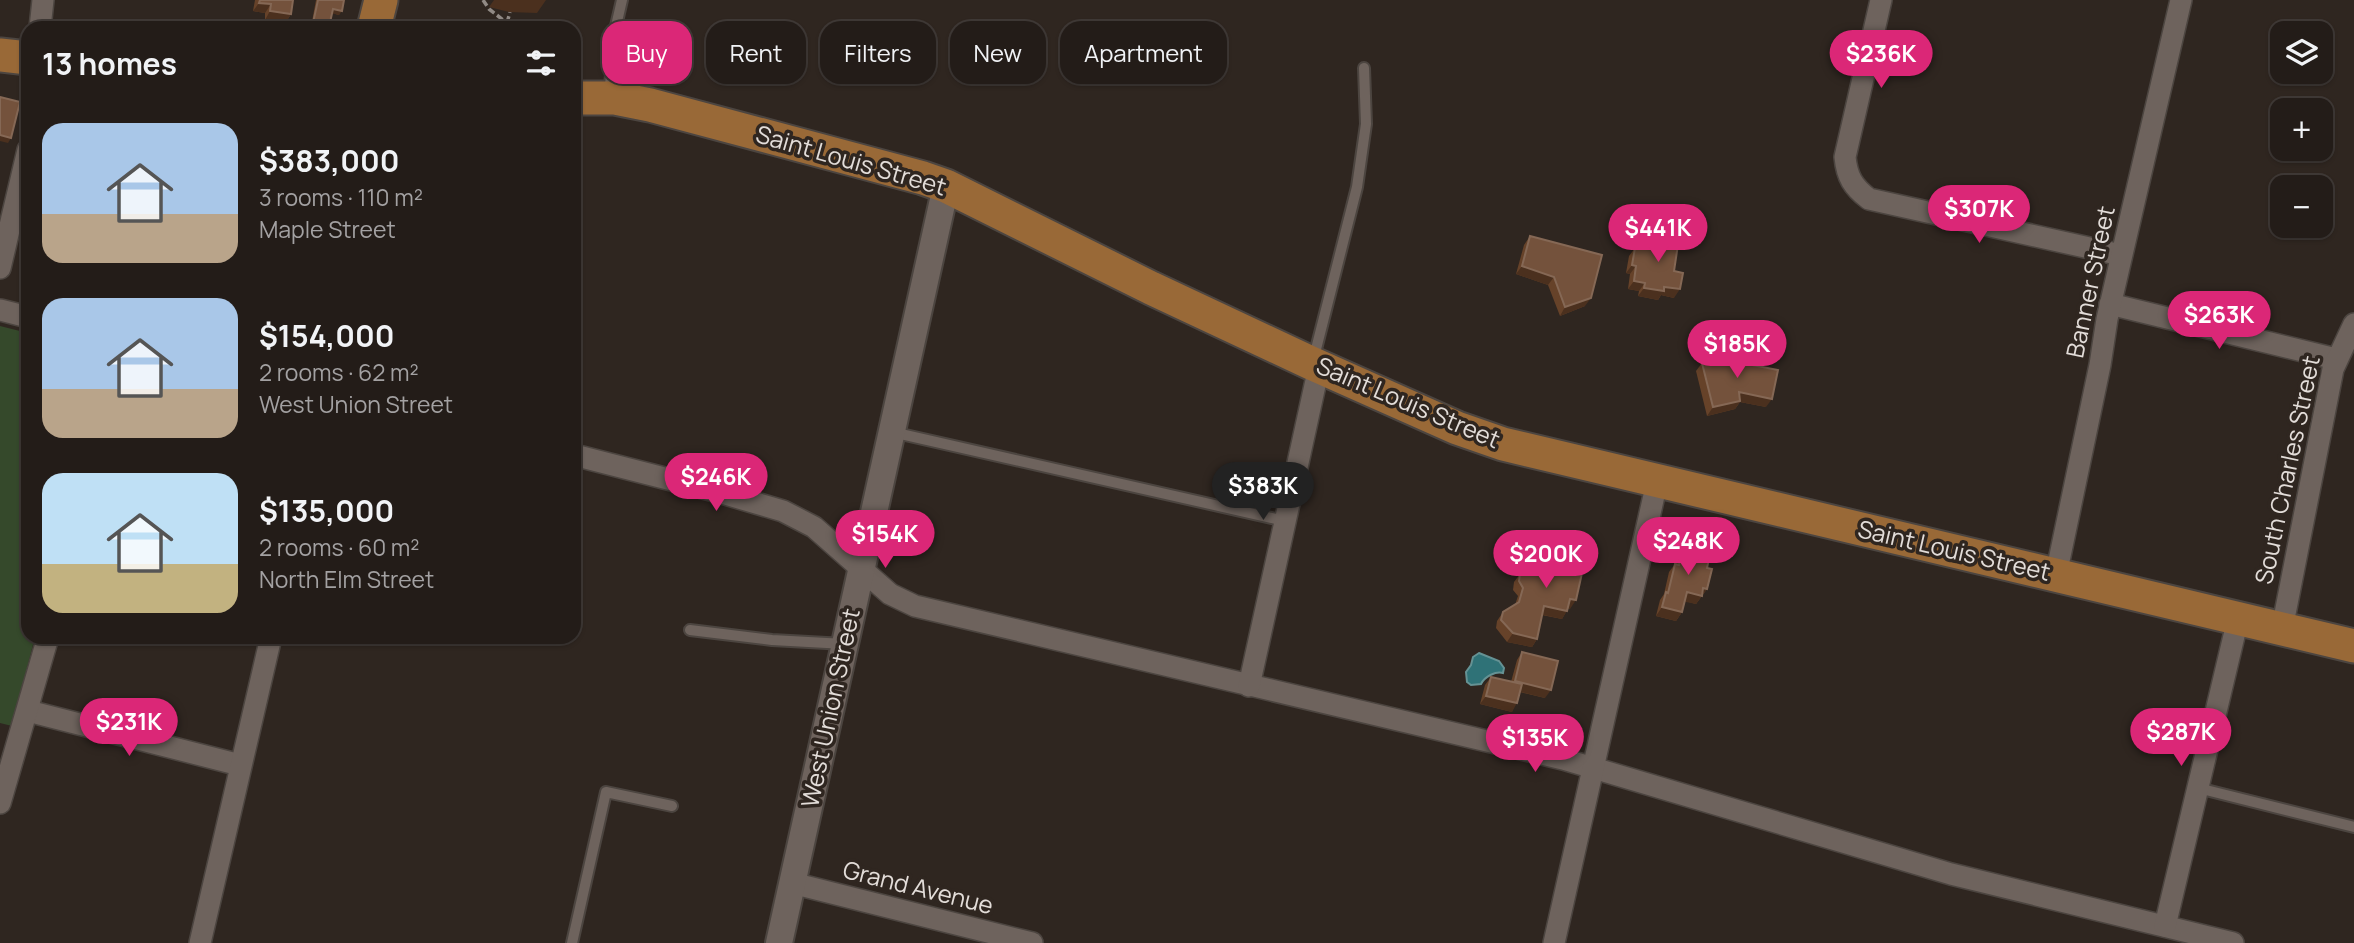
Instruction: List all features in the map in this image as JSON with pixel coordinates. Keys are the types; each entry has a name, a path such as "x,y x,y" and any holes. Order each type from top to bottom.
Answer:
{"main road":[{"path":"375,21 381,0"},
{"path":"0,55 21,57"},
{"name":"Saint Louis Street","path":"581,97 609,98 650,105 923,178 1315,365 1457,428 1496,442 2354,646"}],"street":[{"path":"41,21 43,0"},
{"path":"1881,0 1844,157 1846,172 1856,190 1869,198 2121,255"},
{"name":"Banner Street","path":"2056,575 2100,365 2110,304 2180,0"},
{"path":"0,268 21,179"},
{"name":"West Union Street","path":"779,943 946,187"},
{"path":"2110,304 2336,359"},
{"path":"0,310 21,315"},
{"name":"South Charles Street","path":"2282,629 2336,359 2354,324"},
{"path":"1249,686 1315,365"},
{"path":"581,456 783,512 814,527 890,594 915,606 1594,768 1925,867 2234,943"},
{"path":"1554,943 1657,482"},
{"path":"2165,926 2238,619"},
{"path":"0,803 46,644"},
{"path":"200,943 269,644"},
{"path":"28,711 240,765"},
{"name":"Grand Avenue","path":"792,883 1032,943"}],"lane":[{"path":"609,98 616,26 622,0"},
{"path":"1315,365 1357,187 1366,124 1364,68"},
{"path":"892,432 1285,521"},
{"path":"690,630 772,640 845,644"},
{"path":"2198,788 2354,827"},
{"path":"572,943 606,792 671,806"}],"path":[{"path":"483,0 501,21"},
{"path":"507,21 509,12"}],"green space":[{"path":"0,326 21,331 21,644 33,644 12,726 0,723"}],"water":[{"path":"1479,653 1499,661 1504,668 1503,673 1494,673 1481,684 1471,685 1467,682 1466,672 1473,657"}],"building":[{"path":"260,0 293,0 291,14 270,11 271,4 259,3"},
{"path":"318,0 344,0 342,11 333,9 330,21 313,21"},
{"path":"0,97 20,102 11,138 0,135"},
{"path":"1656,234 1679,238 1674,271 1683,273 1680,289 1664,287 1664,291 1644,288 1645,283 1634,281 1636,266 1632,265 1635,248 1644,249 1646,238 1655,239"},
{"path":"1530,236 1602,255 1591,298 1565,307 1554,277 1522,266"},
{"path":"1729,352 1737,362 1778,370 1772,399 1739,392 1740,401 1713,407 1702,363 1711,361 1710,356"},
{"path":"1556,540 1584,546 1580,564 1584,564 1576,600 1570,599 1567,611 1544,606 1537,639 1513,633 1501,620 1503,612 1519,602 1523,588 1519,581 1520,574 1526,571 1544,575 1549,553 1553,554"},
{"path":"1687,545 1711,550 1707,568 1712,569 1707,589 1703,588 1702,596 1687,592 1682,612 1662,607 1675,564 1679,565 1682,550 1686,550"},
{"path":"1522,652 1558,661 1551,690 1515,681"},
{"path":"1491,677 1522,684 1517,703 1486,696"}]}
